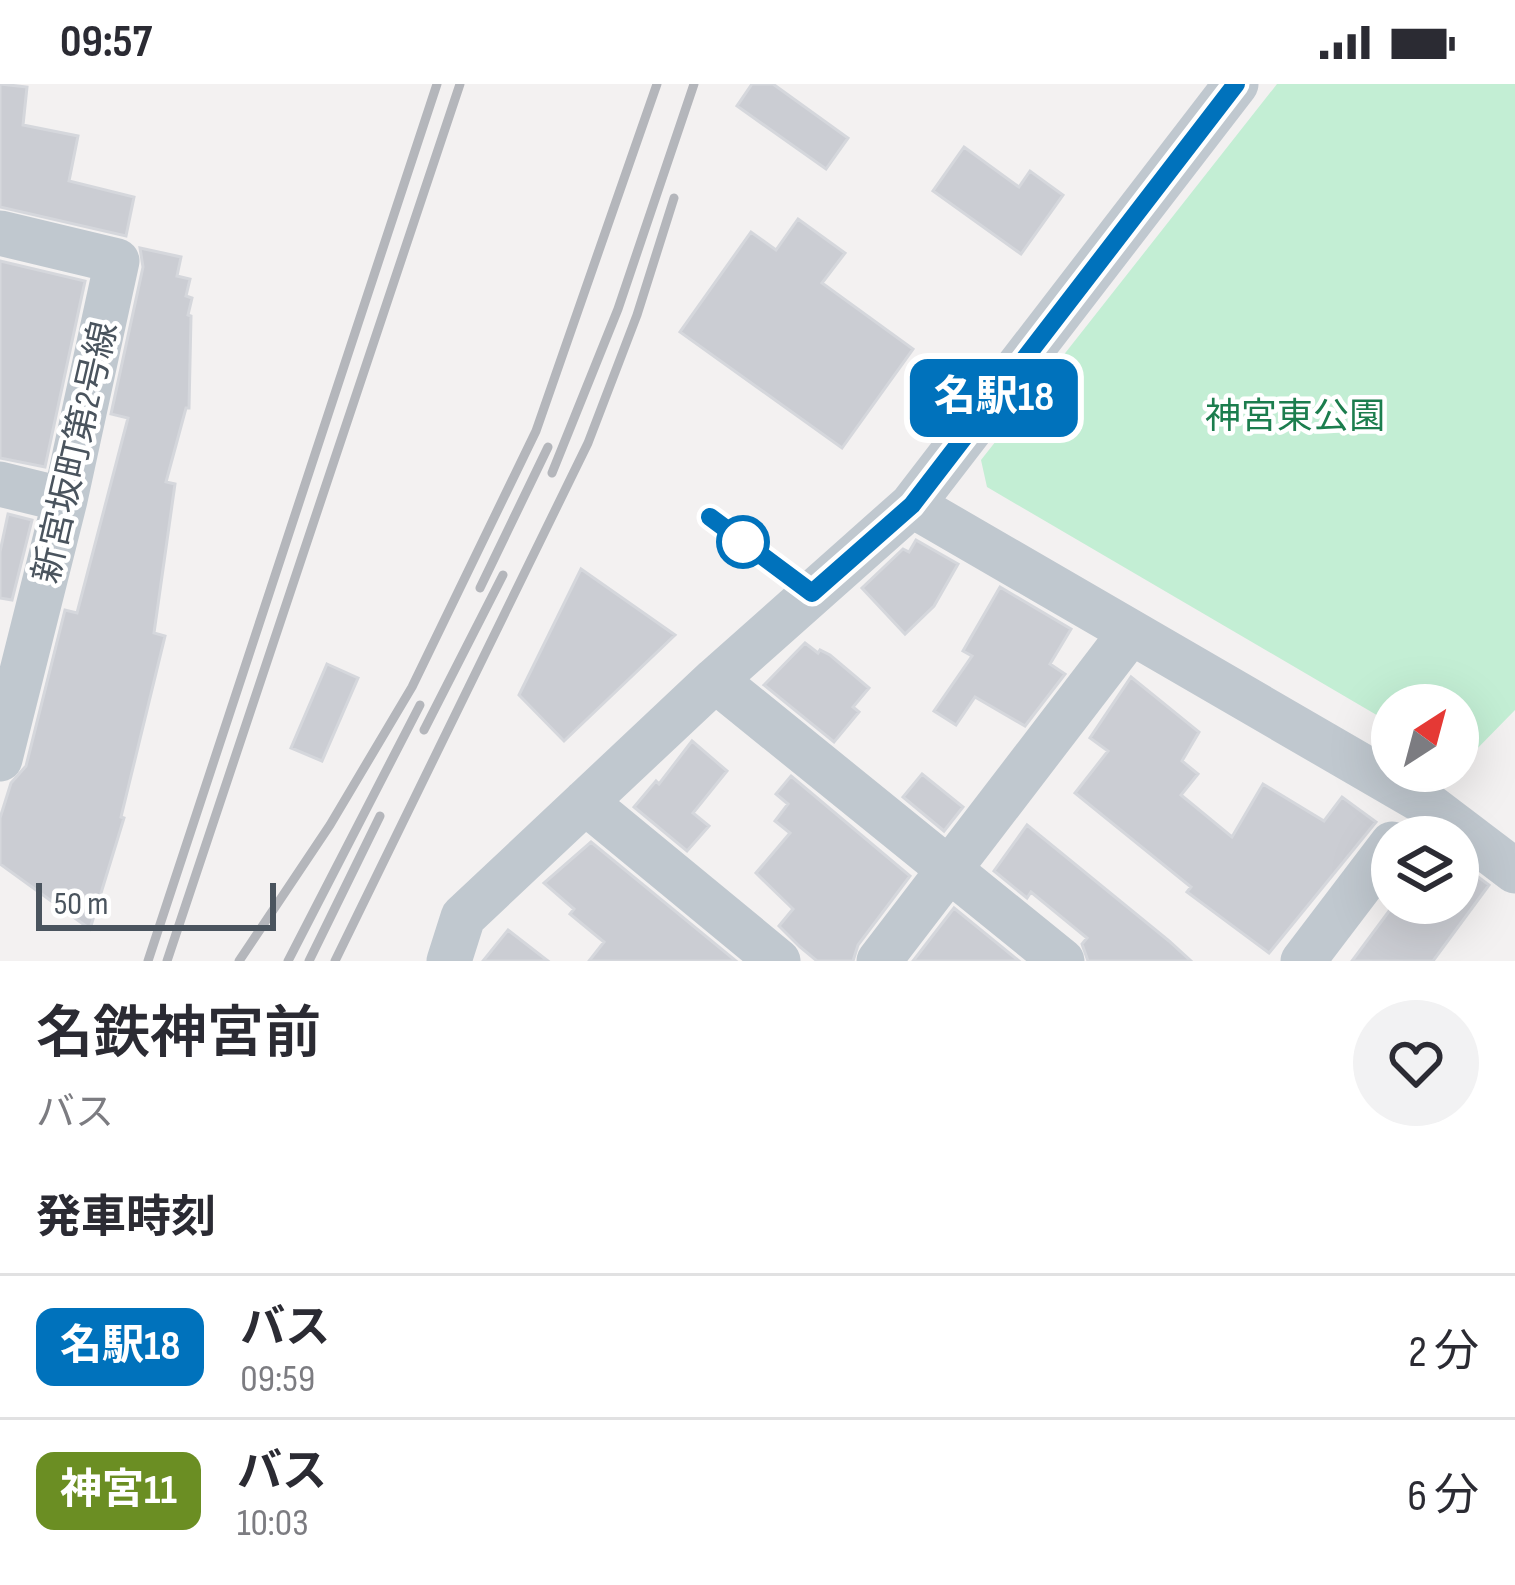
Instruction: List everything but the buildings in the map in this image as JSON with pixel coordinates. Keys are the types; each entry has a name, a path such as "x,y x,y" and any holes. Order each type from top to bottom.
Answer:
{"street":[{"path":"451,960 463,917 912,505 1236,84"},
{"name":"新宮坂町第2号線","path":"0,233 117,261 65,500 0,760"},
{"path":"0,484 65,500"},
{"path":"912,505 1131,632 1387,816"},
{"path":"879,961 1131,632"},
{"path":"716,680 1062,961"},
{"path":"586,802 778,961"},
{"path":"1479,857 1515,871"},
{"path":"1303,961 1371,871"}],"green space":[{"name":"神宮東公園","path":"1277,84 1515,84 1515,710 1479,747 1479,684 1371,684 1371,712 987,487 981,460"}],"railway":[{"path":"148,961 437,84"},
{"path":"167,961 460,84"},
{"path":"239,961 330,825 412,687 536,431 657,84"},
{"path":"552,473 618,309 694,84"},
{"path":"335,961 588,443 637,315 674,198"},
{"path":"480,588 548,447"},
{"path":"424,730 503,575"},
{"path":"288,961 420,705"},
{"path":"309,961 380,816"}],"bus line":[{"name":"名駅18","path":"710,517 812,593 912,505 1236,84"}]}
